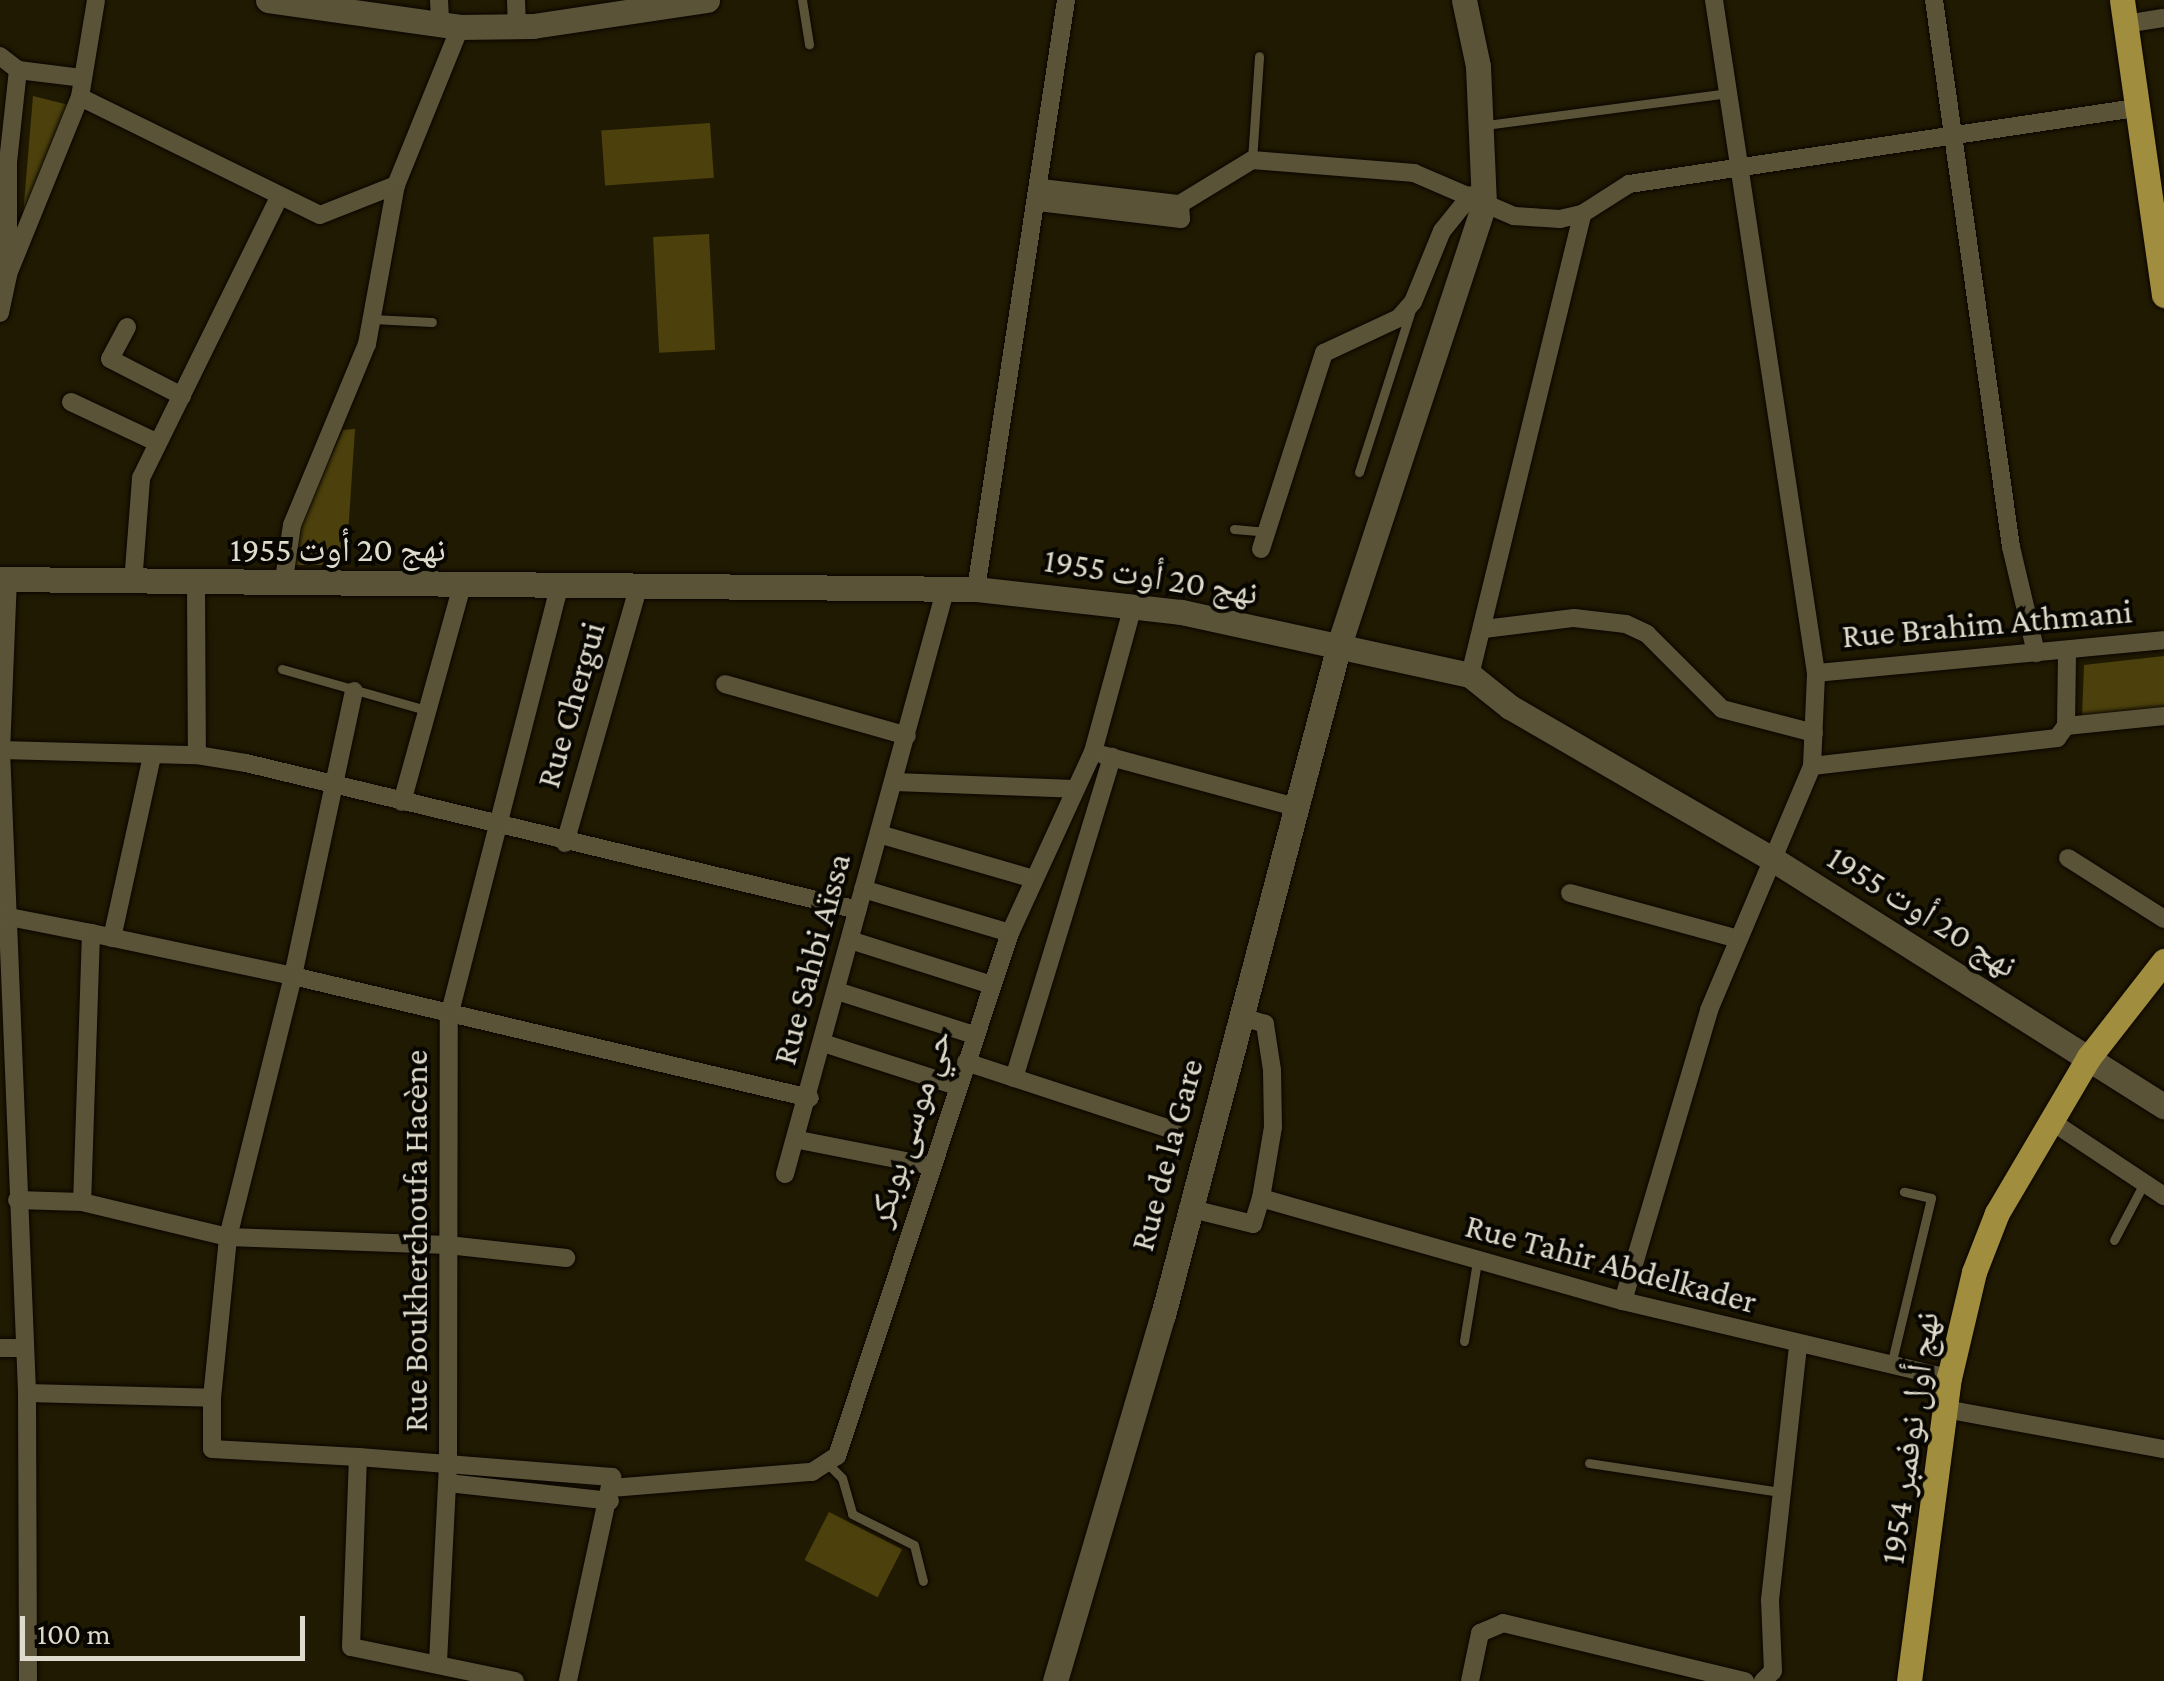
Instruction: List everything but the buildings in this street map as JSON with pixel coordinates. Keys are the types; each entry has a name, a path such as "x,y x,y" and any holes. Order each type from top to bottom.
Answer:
{"main road":[{"path":"2123,12 2136,108 2157,195 2164,295"},
{"name":"نهج أول نوفمبر 1954","path":"1909,1681 1948,1378 1974,1272 1997,1212 2089,1057 2162,968"}],"street":[{"path":"0,312 8,274 81,87 96,0"},
{"path":"268,0 446,16 707,0"},
{"path":"976,589 1040,195 1066,0"},
{"path":"1464,0 1478,66 1478,200"},
{"path":"1623,1301 1709,1010 1812,766 1816,673 1714,0"},
{"path":"1934,0 2011,547 2036,653"},
{"path":"2123,12 2164,18"},
{"path":"283,586 292,525 332,438 372,319 396,185 446,16"},
{"path":"0,56 18,70 81,87 278,200 320,216 396,185"},
{"path":"8,274 8,162 18,70"},
{"path":"1040,195 1180,204 1252,160 1414,173 1534,219 1582,214 1628,184 1739,172 2136,108"},
{"path":"133,583 134,513 158,443 278,200"},
{"path":"1264,541 1324,353 1400,318 1413,302 1442,230 1478,200"},
{"name":"Rue de la Gare","path":"1056,1681 1339,645 1478,200"},
{"path":"1470,675 1582,214"},
{"path":"126,328 110,359 182,396"},
{"path":"72,402 158,443"},
{"path":"4,578 4,916 27,1393 28,1681"},
{"name":"نهج 20 أوت 1955","path":"4,578 283,586 639,585 944,592 976,589 1133,606 1339,645 1470,675 1510,707 1771,858 2164,1106"},
{"path":"196,584 197,755"},
{"path":"402,802 462,584"},
{"name":"Rue Boukherchoufa Hacène","path":"438,1662 448,1483 448,1016 560,585"},
{"name":"Rue Chergui","path":"565,843 639,585"},
{"name":"Rue Sahbi Aïssa","path":"785,1174 799,1140 944,592"},
{"name":"حي موسى بوبكر","path":"829,1465 842,1446 957,1086 1030,878 1074,789 1102,755 1133,606"},
{"path":"1484,629 1574,618 1626,624 1647,634 1722,709 1814,733"},
{"name":"Rue Brahim Athmani","path":"1816,673 2164,640"},
{"path":"1812,766 2057,738 2066,726 2067,652"},
{"path":"725,684 907,736"},
{"path":"354,691 330,784 292,976 228,1237 212,1398 212,1450 448,1463 611,1489"},
{"path":"2066,726 2164,716"},
{"path":"1,750 197,755 858,910"},
{"path":"1014,1078 1102,755 1296,807"},
{"path":"112,938 152,756"},
{"path":"895,782 1074,789"},
{"path":"879,834 1030,878"},
{"path":"2068,858 2164,919"},
{"path":"863,889 1010,933"},
{"path":"1570,894 1738,939"},
{"path":"4,916 292,976 448,1016 810,1098"},
{"path":"82,1202 92,933"},
{"path":"850,940 992,985"},
{"path":"837,991 974,1036"},
{"path":"1188,1208 1253,1224 1261,1198 1273,1127 1272,1070 1265,1024 1240,1016"},
{"path":"823,1042 957,1086"},
{"path":"966,1062 1173,1130"},
{"path":"2051,1121 2164,1196"},
{"path":"799,1140 931,1166"},
{"name":"Rue Tahir Abdelkader","path":"1261,1198 1477,1262 1798,1347 1948,1378"},
{"path":"17,1200 82,1202 228,1237 448,1245 566,1258"},
{"path":"1763,1681 1773,1670 1770,1600 1798,1347"},
{"path":"0,1348 22,1348"},
{"path":"27,1393 212,1398"},
{"path":"1944,1409 2164,1449"},
{"path":"358,1457 350,1647 516,1681"},
{"path":"448,1483 611,1489 812,1472 829,1465"},
{"path":"568,1681 611,1489"},
{"path":"1470,1681 1480,1633 1503,1622 1745,1681"}],"lane":[{"path":"802,0 809,44"},
{"path":"1252,160 1260,56"},
{"path":"1494,124 1728,93"},
{"path":"1359,472 1413,302"},
{"path":"372,319 432,322"},
{"path":"1234,528 1264,541"},
{"path":"282,669 426,710"},
{"path":"2114,1240 2144,1182"},
{"path":"1890,1368 1931,1198 1904,1192"},
{"path":"1464,1341 1477,1262"},
{"path":"1589,1462 1781,1492"},
{"path":"829,1465 842,1478 852,1514 914,1545 924,1582"}],"shaded area":[{"path":"33,96 69,105 23,216"},
{"path":"710,123 714,178 605,185 601,131"},
{"path":"709,234 715,350 659,353 653,237"},
{"path":"355,429 346,565 294,565 298,526 343,430"},
{"path":"2164,656 2164,712 2082,718 2084,665"},
{"path":"829,1512 902,1549 878,1597 804,1560"}]}
